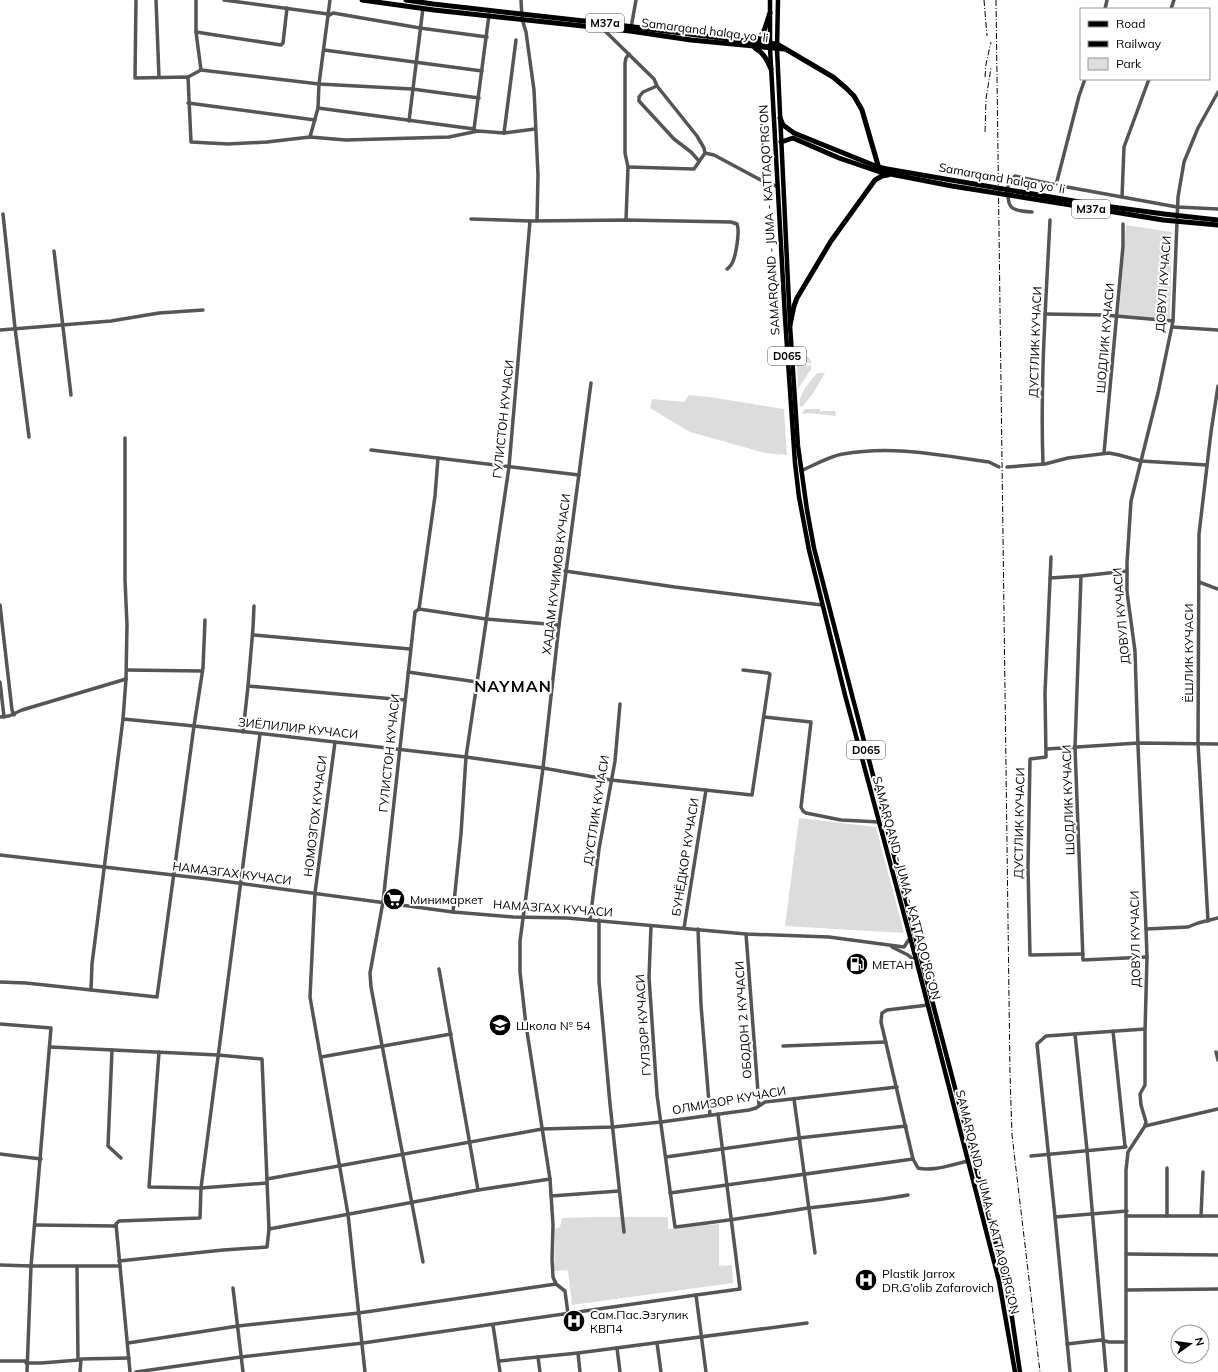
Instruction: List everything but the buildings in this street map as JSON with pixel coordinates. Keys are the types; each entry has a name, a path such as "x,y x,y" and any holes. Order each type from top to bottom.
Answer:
{"highway":[{"name":"Samarqand halqa yoʻli","path":"362,0 423,8 489,15 522,16 631,29 691,40 777,46 833,77 857,100 862,110 879,169"},
{"name":"Samarqand halqa yoʻli","path":"406,0 602,27 631,29"},
{"path":"770,13 762,35 753,44 763,53 771,69"},
{"name":"Samarqand halqa yoʻli","path":"780,118 783,124 794,133 879,169 897,175 1020,191 1163,217"},
{"name":"Samarqand halqa yoʻli","path":"781,142 793,138 853,164 879,169 887,168 1019,197 1163,217 1218,220"},
{"path":"875,154 880,164 887,168"},
{"name":"M37a","path":"790,325 797,298 840,228 877,178 884,175 897,175"},
{"name":"Samarqand halqa yoʻli","path":"1188,219 1218,225"}],"main road":[{"name":"SAMARQAND - JUMA - KATTAQO‘RG‘ON","path":"770,0 770,45 777,186 796,480 809,550 845,695 967,1147 988,1213 1007,1289 1020,1372"},
{"name":"SAMARQAND - JUMA - KATTAQO‘RG‘ON","path":"778,0 777,46 790,325 801,470 814,548 877,789 967,1147 968,1161 1001,1288 1015,1372"},
{"path":"837,660 843,658"},
{"path":"871,791 877,789"}],"street":[{"path":"136,0 135,78 188,77 201,70 319,84 412,89 479,98"},
{"path":"156,0 159,78"},
{"path":"196,0 196,32 201,70"},
{"path":"224,0 328,15 333,13 420,28 487,37"},
{"path":"310,137 318,108 319,84 330,0"},
{"path":"521,0 522,16 526,32 533,82 538,175 537,220"},
{"path":"631,29 636,0"},
{"path":"196,32 281,45 283,44 287,8"},
{"path":"409,121 423,8"},
{"path":"474,129 489,15"},
{"path":"602,27 654,80 657,86 697,136 704,148 705,153"},
{"path":"504,133 516,40"},
{"path":"324,50 482,71"},
{"path":"626,220 628,167 625,153 625,63 629,54"},
{"path":"188,77 191,142 228,144 267,142 310,137 346,140 449,137 478,130"},
{"path":"1056,185 1078,96 1085,80"},
{"path":"1122,197 1124,147 1149,80"},
{"path":"657,86 643,92 639,97 639,101 674,139 691,152 699,161"},
{"name":"ДОВУЛ КУЧАСИ","path":"1145,1126 1140,1094 1145,1085 1147,957 1135,651 1127,592 1126,571 1131,501 1158,393 1173,322 1177,207 1184,162 1198,128 1218,92"},
{"path":"188,103 314,120"},
{"path":"318,108 504,133 535,129"},
{"path":"628,167 694,169 705,153"},
{"path":"705,153 714,155 768,184 777,186"},
{"path":"1032,212 1013,210 1010,206 1008,200 1008,182 1015,176 1177,207 1218,208"},
{"path":"3,214 15,328 29,437"},
{"path":"471,219 530,221 626,220 731,222 737,224 738,226 736,252 732,264 727,269"},
{"name":"ДУСТЛИК КУЧАСИ","path":"1043,464 1042,435 1045,314 1050,220"},
{"name":"ГУЛИСТОН КУЧАСИ","path":"453,912 461,834 466,757 508,467 530,221"},
{"name":"ШОДЛИК КУЧАСИ","path":"1104,454 1123,246 1123,224"},
{"path":"54,251 72,395"},
{"path":"0,330 110,321 159,313 203,310"},
{"path":"1045,314 1104,315 1173,322"},
{"path":"1172,327 1218,330"},
{"name":"ХАДАМ КУЧИМОВ КУЧАСИ","path":"556,1284 553,1277 553,1225 550,1179 526,1025 520,972 520,941 543,768 559,625 591,384"},
{"name":"ЁШЛИК КУЧАСИ","path":"1208,920 1198,743 1199,534 1218,386"},
{"path":"91,990 92,964 123,719 127,670 125,438"},
{"path":"801,470 842,454 879,449 909,451 989,462 999,467"},
{"path":"371,450 579,475"},
{"path":"1007,467 1043,464 1068,458 1104,454 1119,454 1141,461 1207,465"},
{"name":"ГУЛИСТОН КУЧАСИ","path":"423,1262 371,987 370,973 384,902 410,649 415,612 419,609 436,496 438,458"},
{"path":"1051,558 1045,693 1047,749 1138,743 1218,744"},
{"path":"566,571 675,587 822,605"},
{"path":"1050,578 1126,571"},
{"name":"ШОДЛИК КУЧАСИ","path":"1080,576 1076,747 1083,954"},
{"path":"1199,582 1218,589"},
{"path":"0,605 12,710 14,714"},
{"path":"243,732 253,635 254,606"},
{"path":"419,609 486,619 559,625"},
{"path":"0,982 26,983 157,997 202,671 205,620"},
{"path":"253,635 410,649"},
{"path":"127,670 202,671"},
{"path":"743,670 770,674 764,717 811,722 801,807 803,811 806,814 842,820 879,822"},
{"path":"408,672 477,682"},
{"path":"0,682 2,717 126,679"},
{"path":"248,686 405,700"},
{"name":"ДУСТЛИК КУЧАСИ","path":"590,920 599,850 615,761 620,704"},
{"name":"ЗИЁЛИЛИР КУЧАСИ","path":"123,719 400,749 543,768 611,780 752,795 764,717"},
{"path":"130,1372 116,1224 119,1221 200,1218 201,1188 260,734"},
{"name":"НОМОЗГОХ КУЧАСИ","path":"335,742 315,893 310,997 348,1214 365,1372"},
{"name":"ДУСТЛИК КУЧАСИ","path":"1047,749 1046,757 1030,759 1028,868 1030,955 1083,954"},
{"name":"БУНЁДКОР КУЧАСИ","path":"684,928 706,790"},
{"name":"НАМАЗГАХ КУЧАСИ","path":"0,855 173,875 453,912 522,917 599,920 746,934 829,937 891,946"},
{"path":"1146,929 1188,927 1218,918"},
{"path":"599,920 599,981 624,1232"},
{"name":"ГУЛЗОР КУЧАСИ","path":"651,926 649,977 657,1095 675,1228 731,1221"},
{"path":"698,929 701,1005 710,1115"},
{"name":"ОБОДОН 2 КУЧАСИ","path":"746,934 759,1106"},
{"path":"891,946 904,947 910,938"},
{"path":"891,946 908,955 917,963"},
{"path":"1083,954 1083,960 1147,957"},
{"path":"439,969 478,1190"},
{"path":"928,1005 887,1010 882,1013 881,1022 913,1159 918,1168 923,1169 930,1169 968,1161"},
{"path":"0,1024 51,1028 31,1266 26,1362 27,1372"},
{"path":"1070,1372 1056,1217 1037,1044 1046,1036 1145,1029"},
{"path":"1113,1031 1125,1146 1128,1152"},
{"path":"321,1058 451,1034"},
{"path":"1075,1034 1093,1214 1106,1372"},
{"path":"783,1046 886,1042"},
{"path":"0,1265 77,1267 120,1264 223,1250 265,1248 268,1245 269,1229 262,1059 218,1055 50,1047"},
{"path":"112,1050 108,1146 121,1158"},
{"name":"ОЛМИЗОР КУЧАСИ","path":"159,1052 149,1186 201,1188 267,1181 542,1129 613,1127 661,1122 749,1110 765,1102 896,1087"},
{"path":"1216,1052 1218,1060"},
{"path":"794,1099 815,1254"},
{"path":"1126,1372 1126,1170 1128,1152 1145,1126 1218,1109"},
{"path":"136,1372 241,1357 363,1343 740,1289 718,1114"},
{"path":"666,1157 799,1138 906,1126"},
{"path":"1031,1156 1125,1146"},
{"path":"0,1154 41,1159"},
{"path":"670,1193 913,1159"},
{"path":"1167,1168 1167,1216"},
{"path":"1201,1216 1203,1172"},
{"path":"269,1229 478,1190 550,1179"},
{"path":"551,1196 619,1191"},
{"path":"731,1221 809,1208 884,1200 908,1195"},
{"path":"1056,1217 1093,1214 1218,1216"},
{"path":"35,1225 116,1226"},
{"path":"1126,1254 1218,1255"},
{"path":"77,1267 80,1372"},
{"path":"128,1343 238,1326 359,1313 556,1284 565,1292 568,1314"},
{"path":"233,1288 243,1372"},
{"path":"1127,1290 1218,1289"},
{"path":"696,1295 706,1372"},
{"path":"499,1361 578,1353 807,1323"},
{"path":"493,1325 500,1372"},
{"path":"1067,1344 1104,1341 1126,1342"},
{"path":"657,1343 661,1372"},
{"path":"617,1348 620,1372"},
{"path":"578,1353 580,1372"},
{"path":"538,1357 540,1372"},
{"path":"0,1361 41,1364 79,1360 129,1358"}],"green space":[{"path":"1126,225 1172,232 1170,319 1119,316"},
{"path":"796,345 811,360 811,364 811,369 798,389","holes":["807,362 811,364 809,366 806,365"]},
{"path":"817,373 825,373 812,395 802,407 800,406 801,397 808,384"},
{"path":"689,395 784,409 787,455 765,453 690,432 650,408 652,399 684,402"},
{"path":"806,409 820,409 820,412 835,411 836,416 808,413 802,414"},
{"path":"799,818 876,827 904,933 785,926"},
{"path":"668,1217 668,1229 719,1224 719,1266 732,1265 733,1283 572,1305 568,1270 554,1271 555,1229 560,1227 562,1218"}],"railway":[{"path":"984,0 987,36"},
{"path":"996,0 1010,1074 1012,1135 1040,1372"},
{"path":"985,77 986,64 991,42"},
{"path":"985,132 986,99 991,68"}],"place":[{"name":"Минимаркет","path":"394,899"},
{"name":"МЕТАН","path":"857,964"},
{"name":"Школа № 54","path":"500,1025"},
{"name":"Plastik Jarrox DR.G’olib Zafarovich","path":"866,1280"},
{"name":"Сам.Пас.Эзгулик КВП4","path":"574,1321"}],"district":[{"name":"NAYMAN","path":"513,686"}]}
